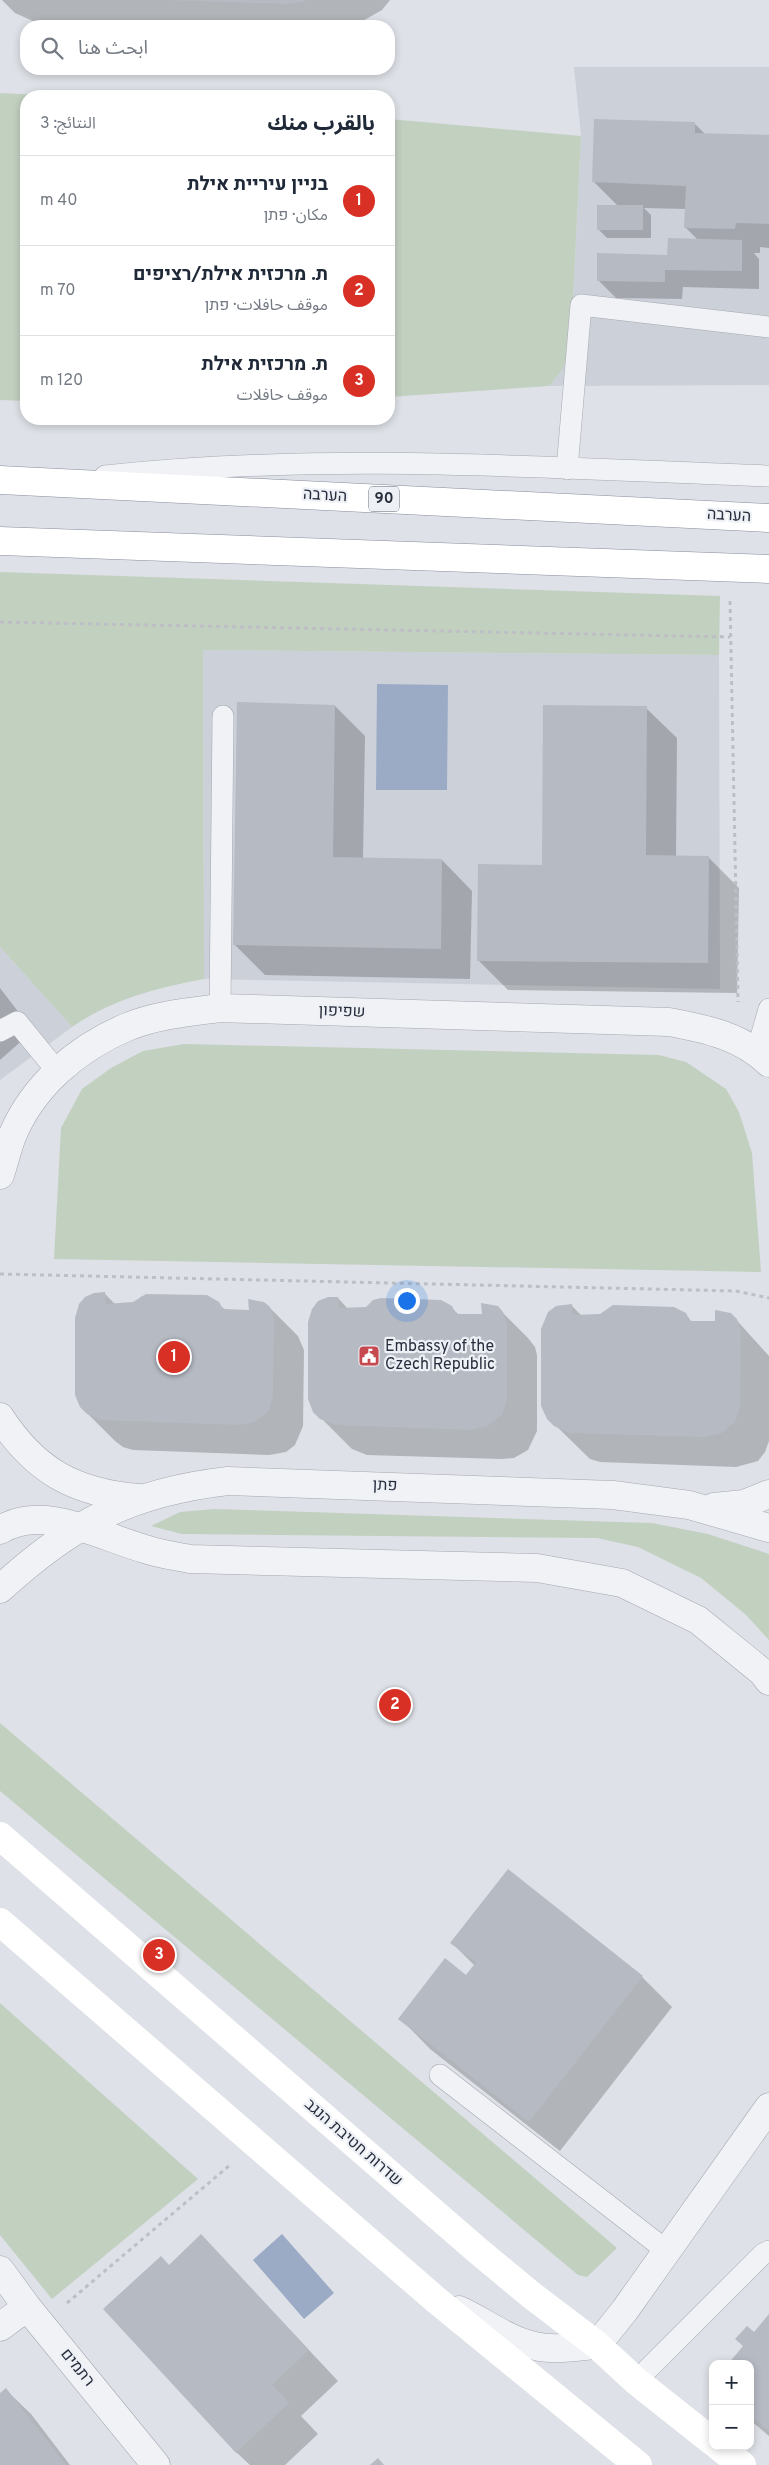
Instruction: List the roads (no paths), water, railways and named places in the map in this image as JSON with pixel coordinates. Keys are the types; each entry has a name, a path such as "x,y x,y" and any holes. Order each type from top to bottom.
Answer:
{"main road":[{"name":"הערבה","path":"0,480 769,518"},
{"path":"0,541 769,569"},
{"name":"שדרות חטיבת הנגב","path":"0,1836 464,2238 530,2294 597,2345 636,2381 709,2439"},
{"path":"0,1922 435,2299 638,2465"},
{"path":"723,2450 742,2465"}],"street":[{"name":"שפיפון","path":"0,1175 12,1137 31,1102 57,1071 89,1046 127,1027 171,1015 220,1008 669,1022 717,1032 758,1049"},
{"path":"0,1417 14,1438 33,1459 56,1475 80,1487 107,1495 141,1498"},
{"name":"פתן","path":"0,1589 30,1561 78,1527 141,1498 195,1485 228,1481 613,1495 650,1498 700,1508"},
{"path":"700,1508 744,1504 769,1494"},
{"path":"700,1508 769,1528"},
{"path":"0,1530 22,1522 38,1520 78,1527 147,1550 190,1558 538,1568 622,1583 698,1620 762,1672 769,1681"},
{"path":"435,2299 513,2339 536,2346 558,2348 597,2345 667,2251 769,2107"},
{"name":"רתמים","path":"0,2270 34,2316 156,2465"},
{"path":"0,2327 34,2316"}],"lane":[{"path":"567,469 581,305 769,327"},
{"path":"57,483 152,471 288,463 372,462 769,476"},
{"path":"220,1008 223,716"},
{"path":"758,1049 769,1009"},
{"path":"0,1031 18,1022 57,1071"},
{"path":"440,2075 667,2251"},
{"path":"636,2381 763,2254 769,2251"}],"water":[{"path":"377,684 448,685 447,790 376,790"},
{"path":"282,2234 334,2293 304,2319 253,2260"}],"place":[{"name":"Embassy of the Czech Republic","path":"369,1356"},
{"name":"בניין עיריית אילת","path":"174,1357"},
{"name":"ת. מרכזית אילת/רציפים","path":"395,1705"},
{"name":"ת. מרכזית אילת","path":"159,1955"}]}
